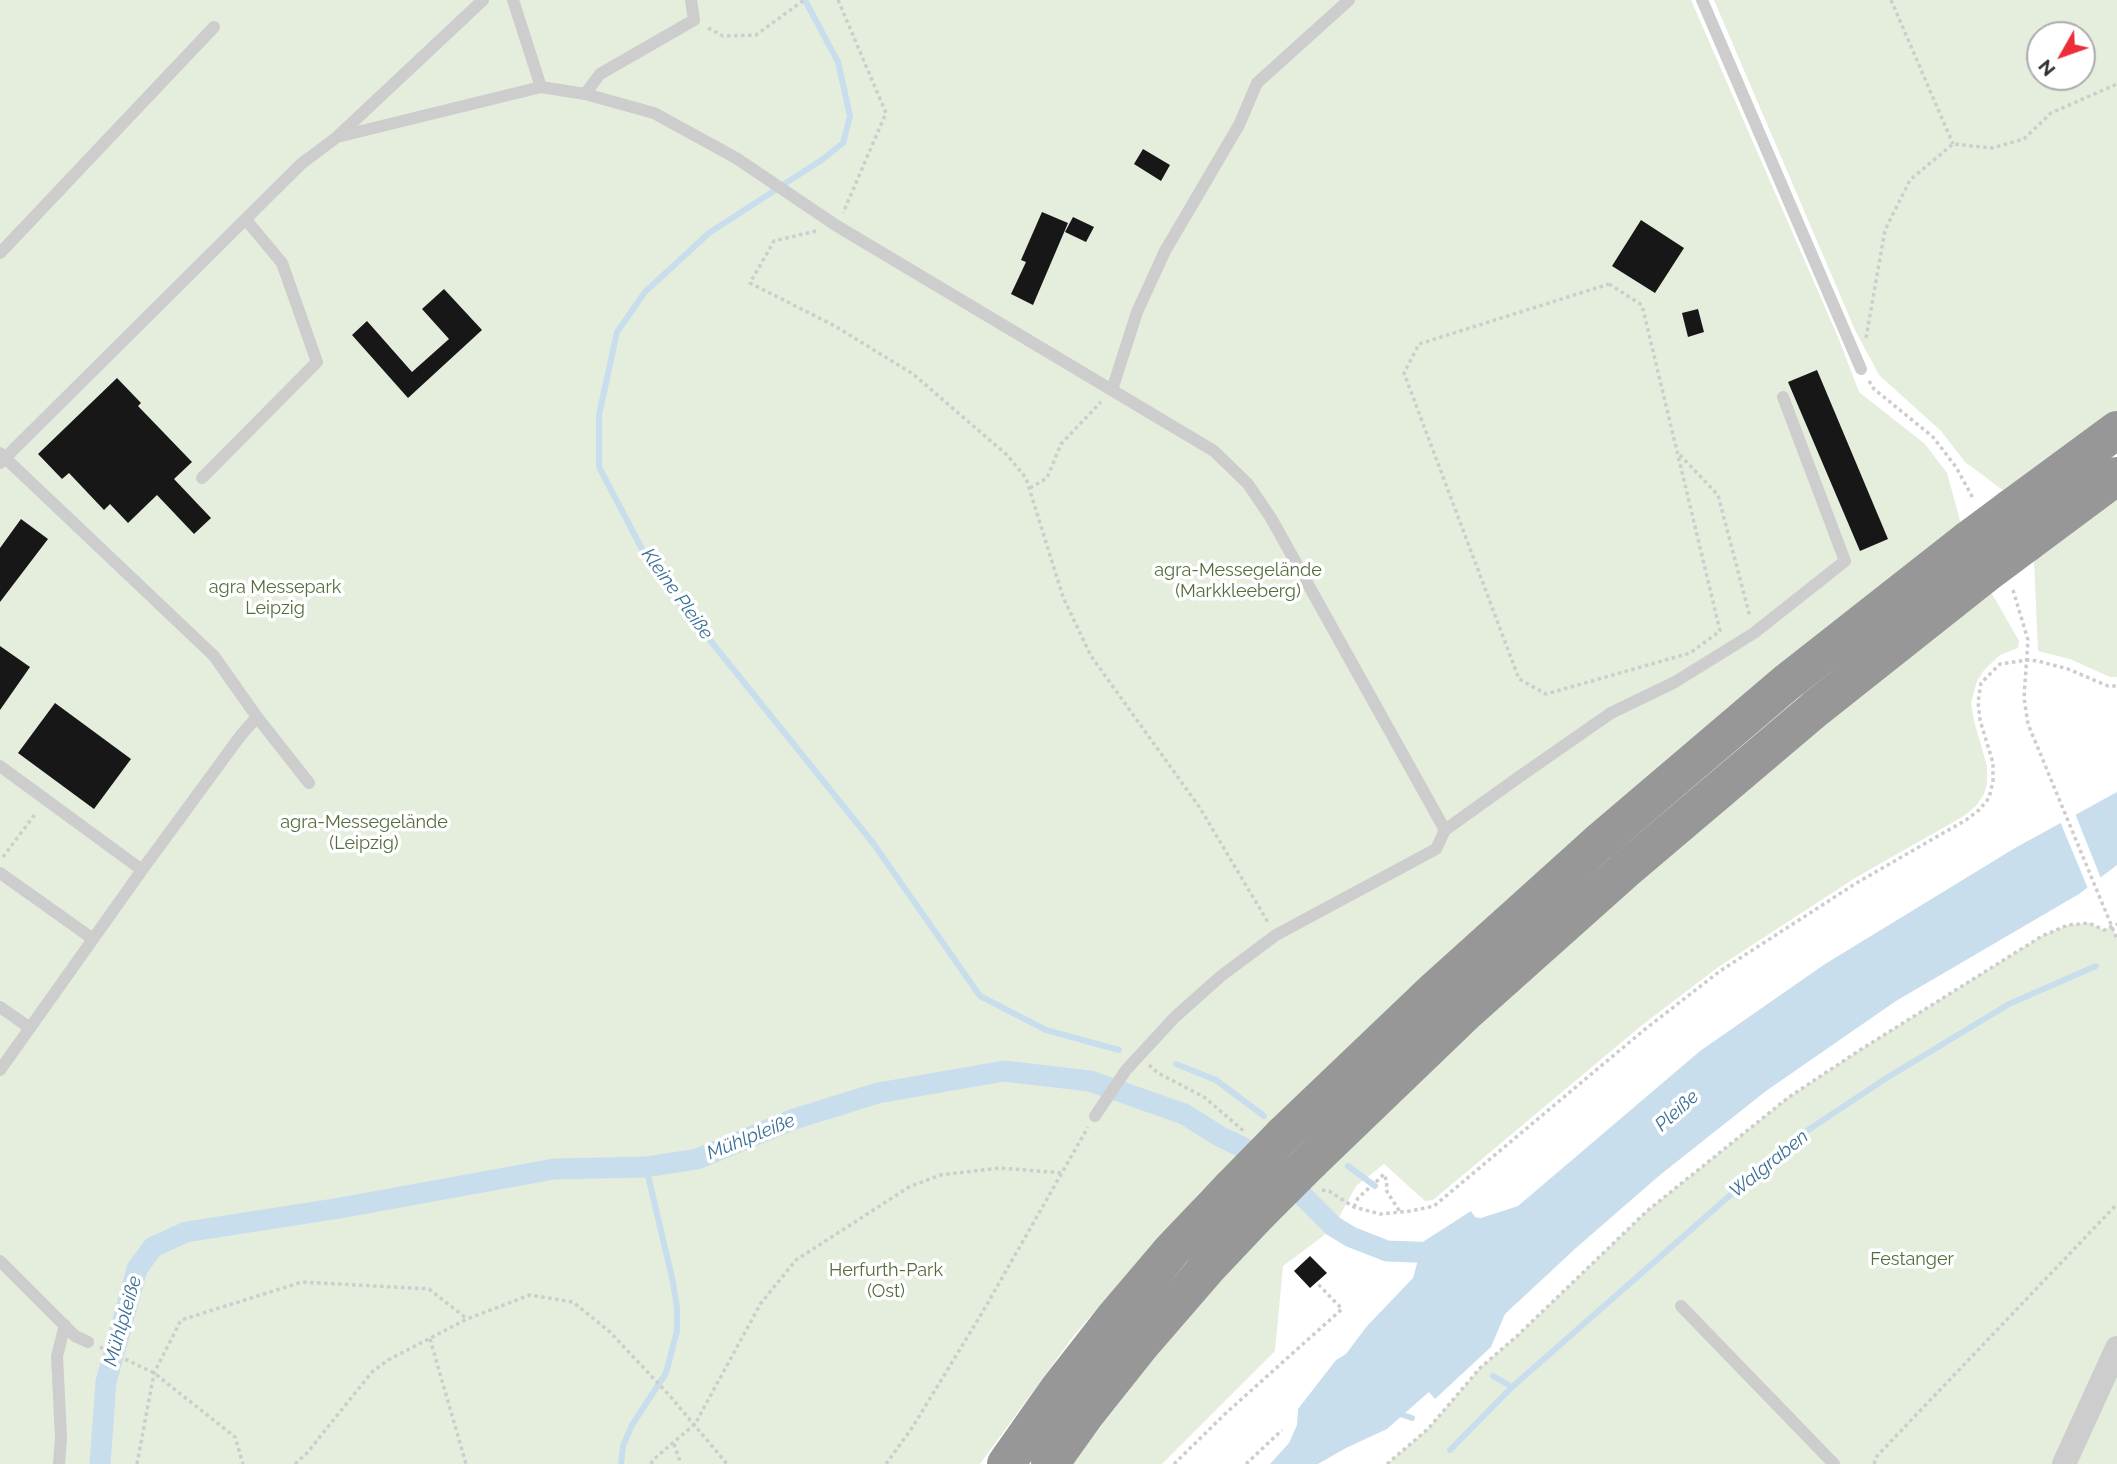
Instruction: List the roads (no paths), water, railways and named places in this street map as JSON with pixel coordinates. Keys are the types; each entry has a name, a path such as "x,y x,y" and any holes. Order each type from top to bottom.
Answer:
{"highway":[{"path":"1006,1464 1058,1390 1115,1317 1172,1250 1231,1188 1267,1137 1598,843 1787,683 1968,540 2117,430"},
{"path":"1050,1464 1143,1342 1207,1268 1259,1213 1315,1175 1466,1012 1625,870 1815,709 1984,575 2117,475"}],"street":[{"path":"2064,1464 2117,1348"}],"lane":[{"path":"309,783 257,717 214,656 2,458 301,164 337,136 483,0"},
{"path":"513,0 541,87"},
{"path":"585,94 600,74 694,20 691,0"},
{"path":"1112,390 1137,312 1166,251 1239,125 1257,83 1349,0"},
{"path":"1702,0 1861,369"},
{"path":"0,253 214,27"},
{"path":"337,136 541,87 585,94 654,113 736,158 837,226 1214,451 1248,484 1271,517 1445,831"},
{"path":"202,478 317,362 282,263 247,220"},
{"path":"1098,1111 1138,1055 1175,1017 1221,976 1276,935 1436,849 1445,831 1611,713 1675,682 1754,633 1845,561 1783,397"},
{"path":"0,1070 142,870 257,717"},
{"path":"0,766 142,870"},
{"path":"0,873 93,939"},
{"path":"0,1007 30,1028"},
{"path":"0,1261 75,1336 88,1342"},
{"path":"1681,1306 1834,1464"},
{"path":"59,1464 61,1438 57,1356 65,1325"}],"water":[{"name":"Pleiße","path":"2117,792 2117,865 2079,894 1896,1001 1766,1091 1660,1175 1505,1314 1491,1347 1435,1399 1429,1392 1387,1429 1318,1464 1270,1464 1289,1443 1297,1425 1298,1409 1336,1360 1346,1354 1367,1326 1413,1278 1418,1260 1412,1259 1412,1245 1418,1245 1471,1211 1475,1217 1481,1218 1518,1206 1700,1051 1825,964 2015,848"}],"waterway":[{"name":"Kleine Pleiße","path":"805,0 838,62 850,116 843,143 823,159 709,233 645,292 617,332 599,415 599,467 652,568 873,843 980,996 1046,1030 1119,1050"},
{"name":"Walgraben","path":"1493,1376 1512,1387 1793,1140 1885,1079 2009,1004 2096,966"},
{"name":"Kleine Pleiße","path":"1176,1064 1216,1080 1264,1116"},
{"name":"Mühlpleiße","path":"100,1464 106,1382 137,1269 153,1247 186,1232 340,1208 554,1169 646,1167 697,1159 794,1119 878,1093 1004,1071 1090,1081 1184,1114 1246,1149 1302,1195 1333,1226 1351,1237 1387,1251 1441,1253"},
{"name":"Kleine Pleiße","path":"1348,1166 1375,1186"},
{"path":"621,1464 623,1446 632,1425 666,1373 677,1331 673,1282 646,1167"},
{"name":"Walgraben","path":"1450,1450 1512,1387"},
{"path":"1397,1413 1412,1418"}],"park label":[{"name":"agra-Messegelände (Markkleeberg)","path":"1238,581"},
{"name":"agra Messepark Leipzig","path":"275,598"},
{"name":"agra-Messegelände (Leipzig)","path":"364,833"},
{"name":"Festanger","path":"1912,1260"},
{"name":"Herfurth-Park (Ost)","path":"886,1281"}]}
